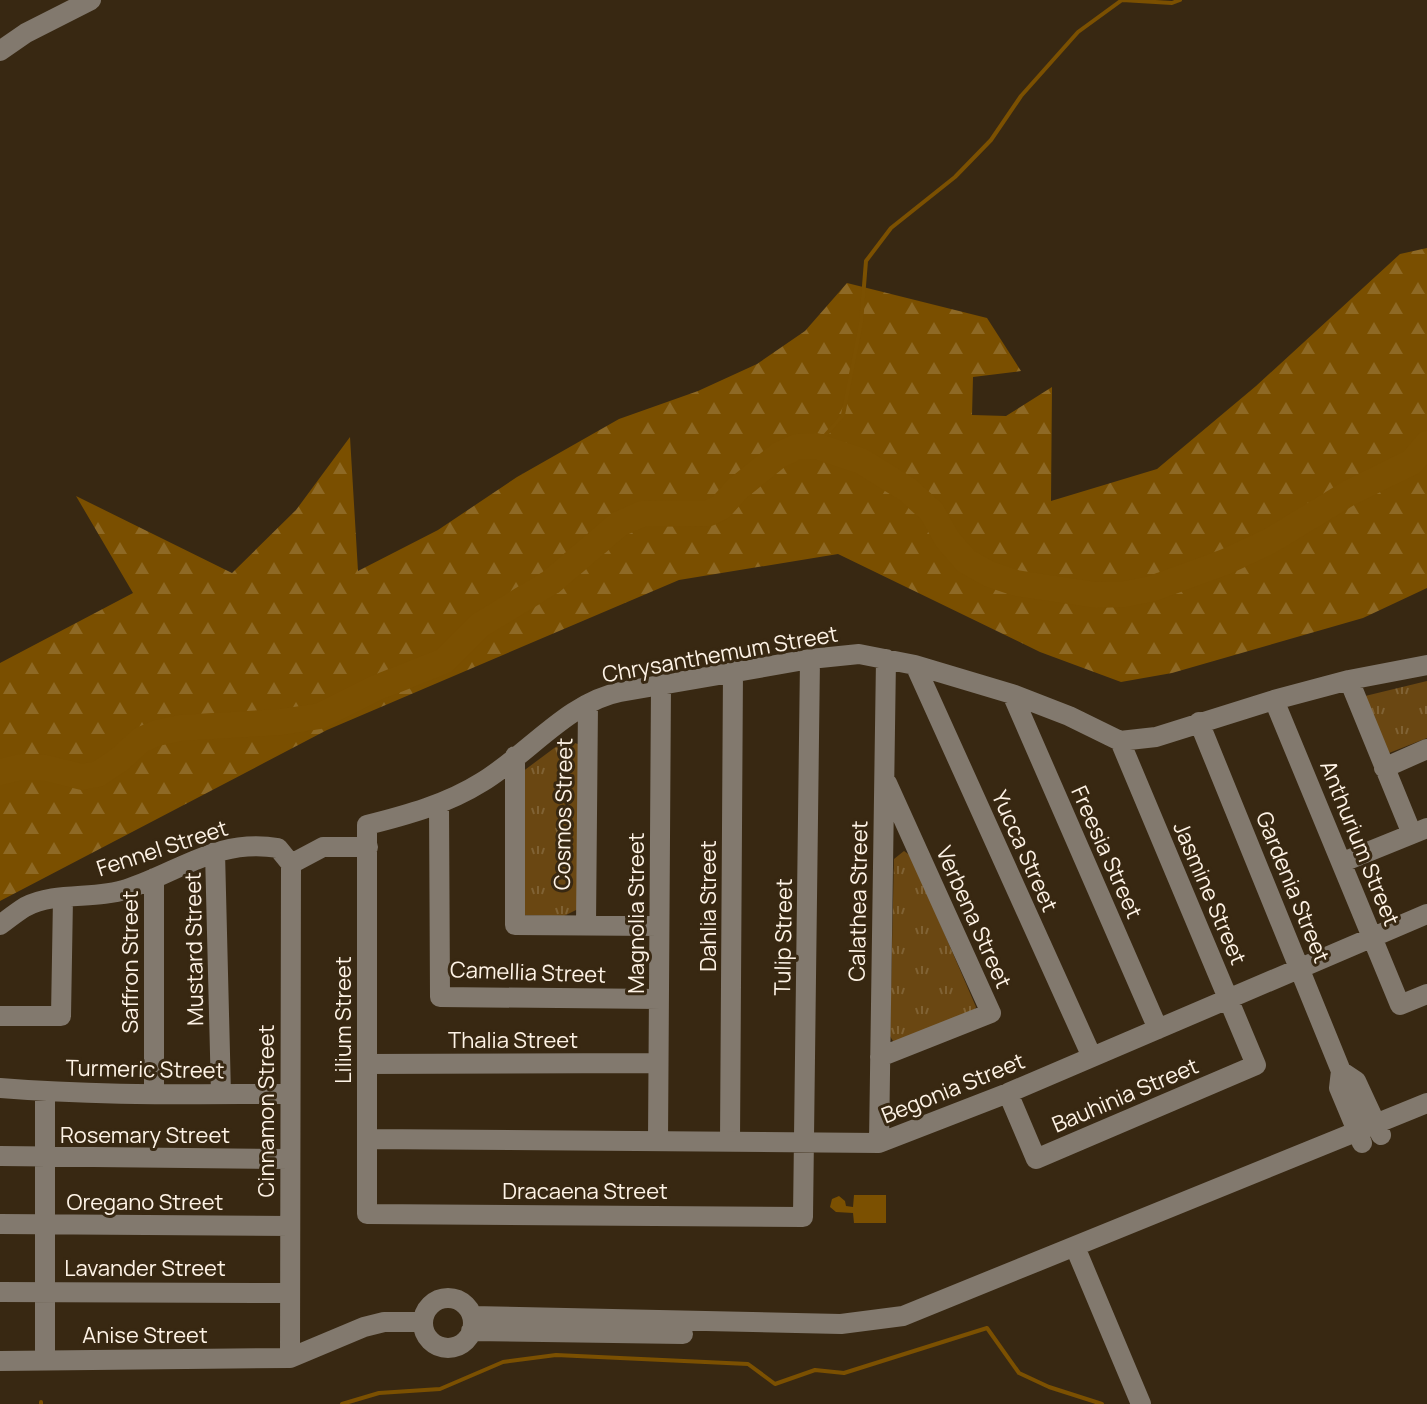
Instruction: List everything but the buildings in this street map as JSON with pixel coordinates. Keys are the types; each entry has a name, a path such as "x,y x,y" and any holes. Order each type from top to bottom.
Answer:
{"street":[{"path":"0,51 26,33 91,0"},
{"name":"Chrysanthemum Street","path":"367,825 439,804 484,781 588,704 608,694 810,659 859,654 915,665 1012,694 1069,716 1120,741"},
{"name":"Tulip Street","path":"803,1217 810,659"},
{"name":"Calathea Street","path":"879,1143 886,659"},
{"name":"Yucca Street","path":"915,665 1092,1057"},
{"path":"1120,741 1156,737 1349,680 1427,665"},
{"name":"Dahlia Street","path":"730,1142 733,671"},
{"path":"1343,862 1420,831 1384,768 1349,680"},
{"name":"Magnolia Street","path":"658,1141 661,686"},
{"name":"Freesia Street","path":"1012,694 1158,1029"},
{"name":"Anthurium Street","path":"1274,700 1400,1005 1427,994"},
{"name":"Cosmos Street","path":"586,925 588,704"},
{"name":"Gardenia Street","path":"1199,722 1341,1071 1356,1081 1369,1133"},
{"name":"Jasmine Street","path":"1120,741 1256,1065"},
{"path":"1384,768 1427,749"},
{"path":"515,756 515,925 659,926"},
{"name":"Verbena Street","path":"880,1057 991,1013 884,775"},
{"name":"Camellia Street","path":"439,804 440,997 659,999"},
{"name":"Lilium Street","path":"367,825 367,1214"},
{"name":"Fennel Street","path":"0,925 27,906 63,898 105,895 215,852 255,844 278,848 291,864"},
{"path":"291,864 323,847 368,847"},
{"name":"Mustard Street","path":"215,852 221,1094"},
{"name":"Cinnamon Street","path":"290,1358 291,864"},
{"name":"Saffron Street","path":"154,878 154,1094"},
{"path":"0,1016 61,1016 63,898"},
{"name":"Begonia Street","path":"367,1139 879,1143 1008,1093 1427,914"},
{"name":"Thalia Street","path":"367,1064 658,1063"},
{"name":"Bauhinia Street","path":"1008,1093 1036,1159 1256,1065"},
{"name":"Turmeric Street","path":"0,1088 45,1092 289,1094"},
{"path":"45,1092 45,1360"},
{"path":"472,1324 867,1322 903,1316 1077,1253 1369,1133 1427,1103"},
{"path":"1369,1133 1427,1117"},
{"name":"Rosemary Street","path":"0,1156 290,1159"},
{"name":"Dracaena Street","path":"367,1214 803,1217"},
{"name":"Oregano Street","path":"0,1224 290,1226"},
{"path":"1077,1253 1141,1404"},
{"name":"Lavander Street","path":"0,1292 290,1293"},
{"path":"445,1298 458,1300 469,1310 472,1324 464,1342 446,1349 429,1340 422,1322 432,1303 445,1298"},
{"path":"290,1358 364,1327 384,1322 422,1322"},
{"name":"Anise Street","path":"0,1361 290,1358"}],"green space":[{"path":"1427,248 1427,588 1363,618 1172,673 1121,682 1040,652 838,554 679,580 327,730 0,901 0,663 133,593 76,496 232,573 296,510 350,437 358,571 438,530 517,477 619,419 698,391 757,364 805,331 847,283 987,318 1021,371 973,377 972,415 1006,416 1052,387 1051,501 1157,469 1256,386 1400,254"},
{"path":"1427,681 1427,738 1384,755 1361,697"},
{"path":"565,740 578,744 578,909 564,916 525,915 522,772"},
{"path":"904,851 911,856 976,1007 973,1012 898,1043 890,1036 894,859"}],"shaded area":[{"path":"854,1195 886,1195 886,1223 854,1223 853,1213 836,1212 830,1207 832,1199 839,1196 846,1206 853,1207"}],"waterway":[{"path":"816,446 843,415 861,323 866,261 891,228 955,177 991,140 1021,96 1078,32 1122,0 1172,3 1180,0"},
{"path":"0,772 21,767 46,768 82,777 98,774 141,740 157,733 180,728 281,722 320,716 376,688 444,661 480,625 551,582 619,524 642,514 709,513 721,507 737,489 779,455 797,447 816,446 861,461 908,490 932,512 947,539 966,561 989,574 1016,583 1096,595 1151,589 1225,562 1270,541 1349,493 1412,462 1427,444"},
{"path":"342,1404 379,1393 440,1389 503,1362 556,1355 748,1364 775,1384 815,1370 844,1373 987,1328 1019,1373 1049,1387 1102,1404"}]}
